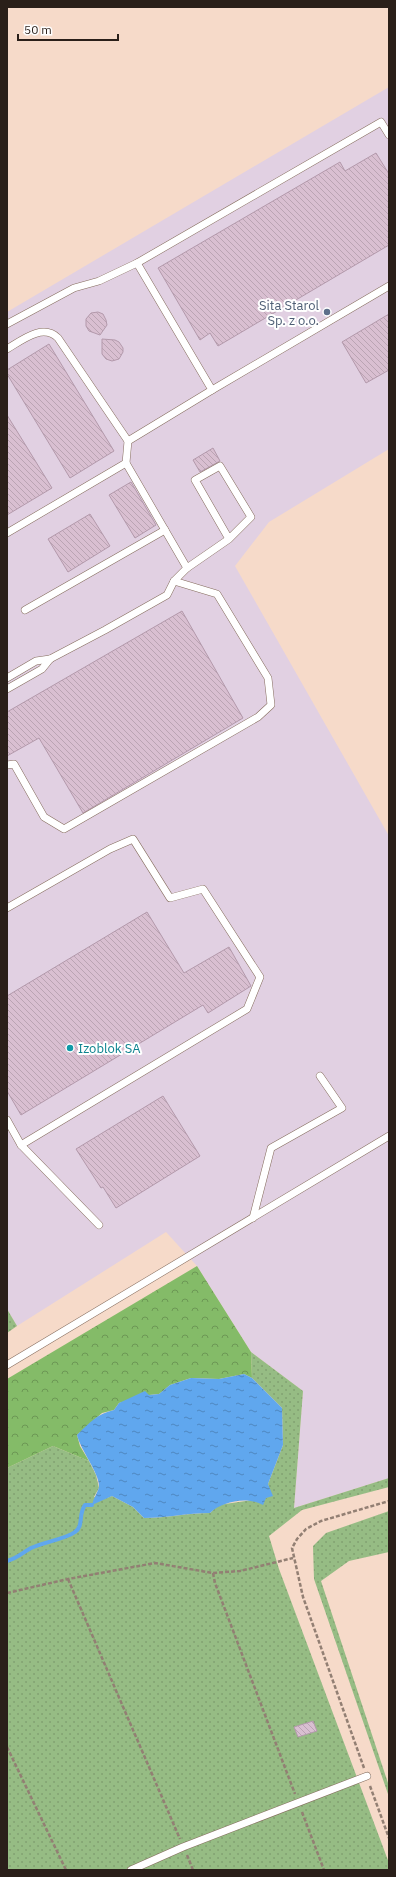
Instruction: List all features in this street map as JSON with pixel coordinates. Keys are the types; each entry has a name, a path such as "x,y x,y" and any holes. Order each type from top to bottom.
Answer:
{"lane":[{"path":"7,324 74,288 99,281 137,263 381,122 389,135"},
{"path":"137,263 212,390"},
{"path":"128,441 389,286"},
{"path":"7,349 33,334 46,331 54,333 128,441 126,463 187,568"},
{"path":"7,533 126,463"},
{"path":"7,678 36,661 50,659 167,595 174,581 187,568 229,540 251,517 220,466 195,480 229,540"},
{"path":"25,610 165,530"},
{"path":"7,765 14,764 44,817 64,829 258,718 271,705 268,678 217,594 174,581"},
{"path":"7,689 42,669 50,659"},
{"path":"7,908 110,849 133,839 170,898 203,889 260,977 247,1009 21,1145"},
{"path":"253,1218 272,1148 342,1108 320,1076"},
{"path":"7,1120 21,1145 99,1225"},
{"path":"7,1365 389,1136"},
{"path":"131,1870 183,1847 366,1776"}],"path":[{"path":"389,1501 339,1514 321,1521 311,1526 297,1539 292,1548 293,1558 303,1597 389,1838"},
{"path":"7,1593 68,1579 155,1563 213,1573 240,1571 293,1558"},
{"path":"213,1573 215,1583 324,1870"},
{"path":"68,1579 193,1870"},
{"path":"7,1747 66,1870"}],"shaded area":[{"path":"389,87 389,449 269,522 235,566 389,836 389,1478 294,1508 303,1391 251,1352 197,1266 166,1232 17,1326 7,1309 7,312"}],"green space":[{"path":"197,1266 251,1352 252,1378 244,1374 219,1379 191,1378 170,1385 159,1394 149,1395 119,1403 114,1410 102,1413 77,1435 80,1446 89,1461 53,1446 7,1468 7,1379"},
{"path":"7,1309 17,1326 7,1333"},
{"path":"251,1352 303,1391 294,1508 389,1478 389,1487 302,1510 269,1536 279,1569 389,1863 389,1870 7,1870 7,1468 53,1446 89,1461 96,1475 99,1488 94,1497 104,1499 112,1496 133,1507 144,1518 210,1513 218,1505 266,1498 270,1492 268,1484 283,1445 282,1408 252,1378"},
{"path":"389,1511 389,1552 349,1561 321,1581 389,1786 389,1797 314,1579 313,1546 326,1533"}],"water":[{"path":"244,1374 252,1378 282,1408 283,1445 268,1484 273,1496 266,1498 263,1505 257,1502 243,1500 221,1505 210,1513 144,1518 133,1507 112,1496 92,1505 99,1487 99,1482 77,1435 90,1422 98,1416 114,1410 119,1403 145,1391 149,1395 159,1394 170,1385 191,1378 219,1379"}],"building":[{"path":"376,153 389,174 389,245 218,346 210,333 200,340 158,268 340,162 345,171"},
{"path":"98,312 103,314 107,325 100,335 89,331 86,326 86,319 91,313"},
{"path":"389,314 389,370 366,383 342,342"},
{"path":"102,339 115,340 119,342 123,348 123,352 119,359 112,361 106,359 102,354"},
{"path":"49,344 114,451 70,478 7,374 7,370"},
{"path":"7,415 52,488 7,515"},
{"path":"213,448 220,461 200,472 193,460"},
{"path":"131,482 156,525 135,538 109,495"},
{"path":"90,514 110,546 68,572 48,539"},
{"path":"182,611 243,718 83,813 39,738 7,756 7,712"},
{"name":"Izoblok SA","path":"147,912 184,973 229,947 251,986 208,1013 203,1005 21,1115 7,1091 7,996"},
{"path":"163,1096 200,1156 116,1208 76,1149"},
{"path":"313,1721 317,1731 298,1737 294,1727"}],"waterway":[{"path":"7,1561 17,1557 31,1548 66,1537 75,1532 79,1527 83,1508 85,1505 92,1505"}],"place":[{"name":"Sita Starol Sp. z o.o.","path":"327,312"},
{"name":"Izoblok SA","path":"70,1048"}]}
